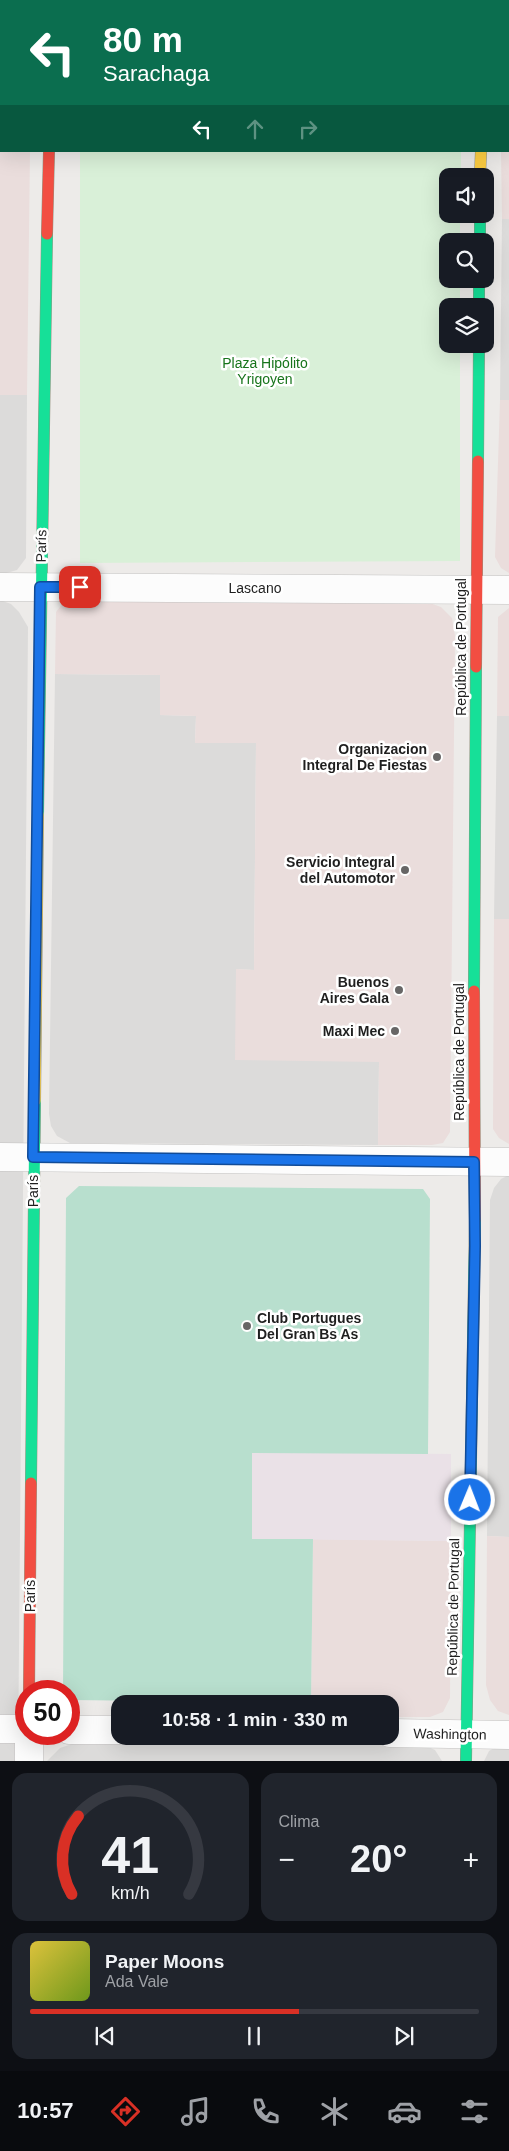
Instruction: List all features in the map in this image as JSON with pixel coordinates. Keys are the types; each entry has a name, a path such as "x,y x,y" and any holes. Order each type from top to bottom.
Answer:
{"street":[{"name":"París","path":"29,1680 40,587 49,152"},
{"path":"480,168 481,152"},
{"name":"República de Portugal","path":"466,1761 474,1256 479,353"},
{"name":"Lascano","path":"0,587 509,590"},
{"path":"0,1157 509,1162"},
{"path":"0,1729 15,1729"},
{"path":"80,1730 111,1730"},
{"name":"Washington","path":"399,1733 509,1734"},
{"path":"29,1745 29,1761"}],"shaded area":[{"path":"0,152 30,152 27,395 0,395"},
{"path":"501,152 509,152 509,219 502,219"},
{"path":"502,219 509,219 509,400 500,400"},
{"path":"0,395 27,395 26,558 17,570 3,574 0,574"},
{"path":"500,400 509,400 509,573 501,568 495,557"},
{"path":"0,600 11,604 19,612 28,627 19,1680 15,1680 15,1745 18,1745 18,1761 0,1761"},
{"path":"75,600 427,602 441,607 452,618 455,636 450,1132 443,1143 432,1145 378,1145 379,1062 235,1060 236,969 254,970 256,743 195,743 196,716 160,715 160,675 55,674 56,612 63,603"},
{"path":"509,608 509,716 497,716 498,617"},
{"path":"55,674 160,675 160,715 196,716 195,742 256,743 254,970 236,969 379,1062 378,1145 70,1143 57,1136 51,1126 49,1114"},
{"path":"497,716 509,716 509,919 494,919"},
{"path":"494,919 509,919 509,1144 499,1138 493,1129"},
{"path":"509,1175 509,1537 487,1536 490,1200 494,1188 501,1179"},
{"path":"252,1452 451,1454 451,1541 252,1539"},
{"path":"487,1536 509,1537 509,1715 498,1711 490,1700 486,1685"},
{"path":"313,1539 451,1541 450,1698 443,1712 430,1717 399,1717 399,1695 311,1695"},
{"path":"80,1744 422,1744 435,1750 442,1761 47,1761 60,1748"},
{"path":"499,1745 509,1746 509,1761 484,1761 489,1751"}],"green space":[{"name":"Plaza Hipólito Yrigoyen","path":"80,152 461,152 461,168 439,168 439,223 460,223 460,233 439,233 439,288 460,288 460,298 439,298 439,353 460,353 460,561 80,563"},
{"name":"Club Portugues Del Gran Bs As","path":"79,1186 423,1189 430,1199 428,1454 252,1453 252,1539 313,1539 311,1695 111,1695 111,1700 80,1700 80,1680 63,1680 66,1198"}],"traffic: fast":[{"path":"480,223 480,233"},
{"path":"38,814 47,234"},
{"path":"479,288 479,298"},
{"path":"478,461 479,353"},
{"path":"474,991 476,667"},
{"path":"31,1483 35,1101"},
{"path":"466,1761 475,1220"}],"traffic: slow":[{"path":"480,168 481,152"},
{"path":"35,1101 38,814"}],"traffic: jam":[{"path":"47,234 49,152"},
{"path":"476,667 478,461"},
{"path":"474,991 475,1220"},
{"path":"29,1680 31,1483"}],"place":[{"name":"Organizacion Integral De Fiestas","path":"437,757"},
{"name":"Servicio Integral del Automotor","path":"405,870"},
{"name":"Buenos Aires Gala","path":"399,990"},
{"name":"Maxi Mec","path":"395,1031"},
{"name":"Club Portugues Del Gran Bs As","path":"247,1326"}],"route":[{"path":"80,587 40,587 33,1157 474,1162 475,1246 470,1500"}]}
